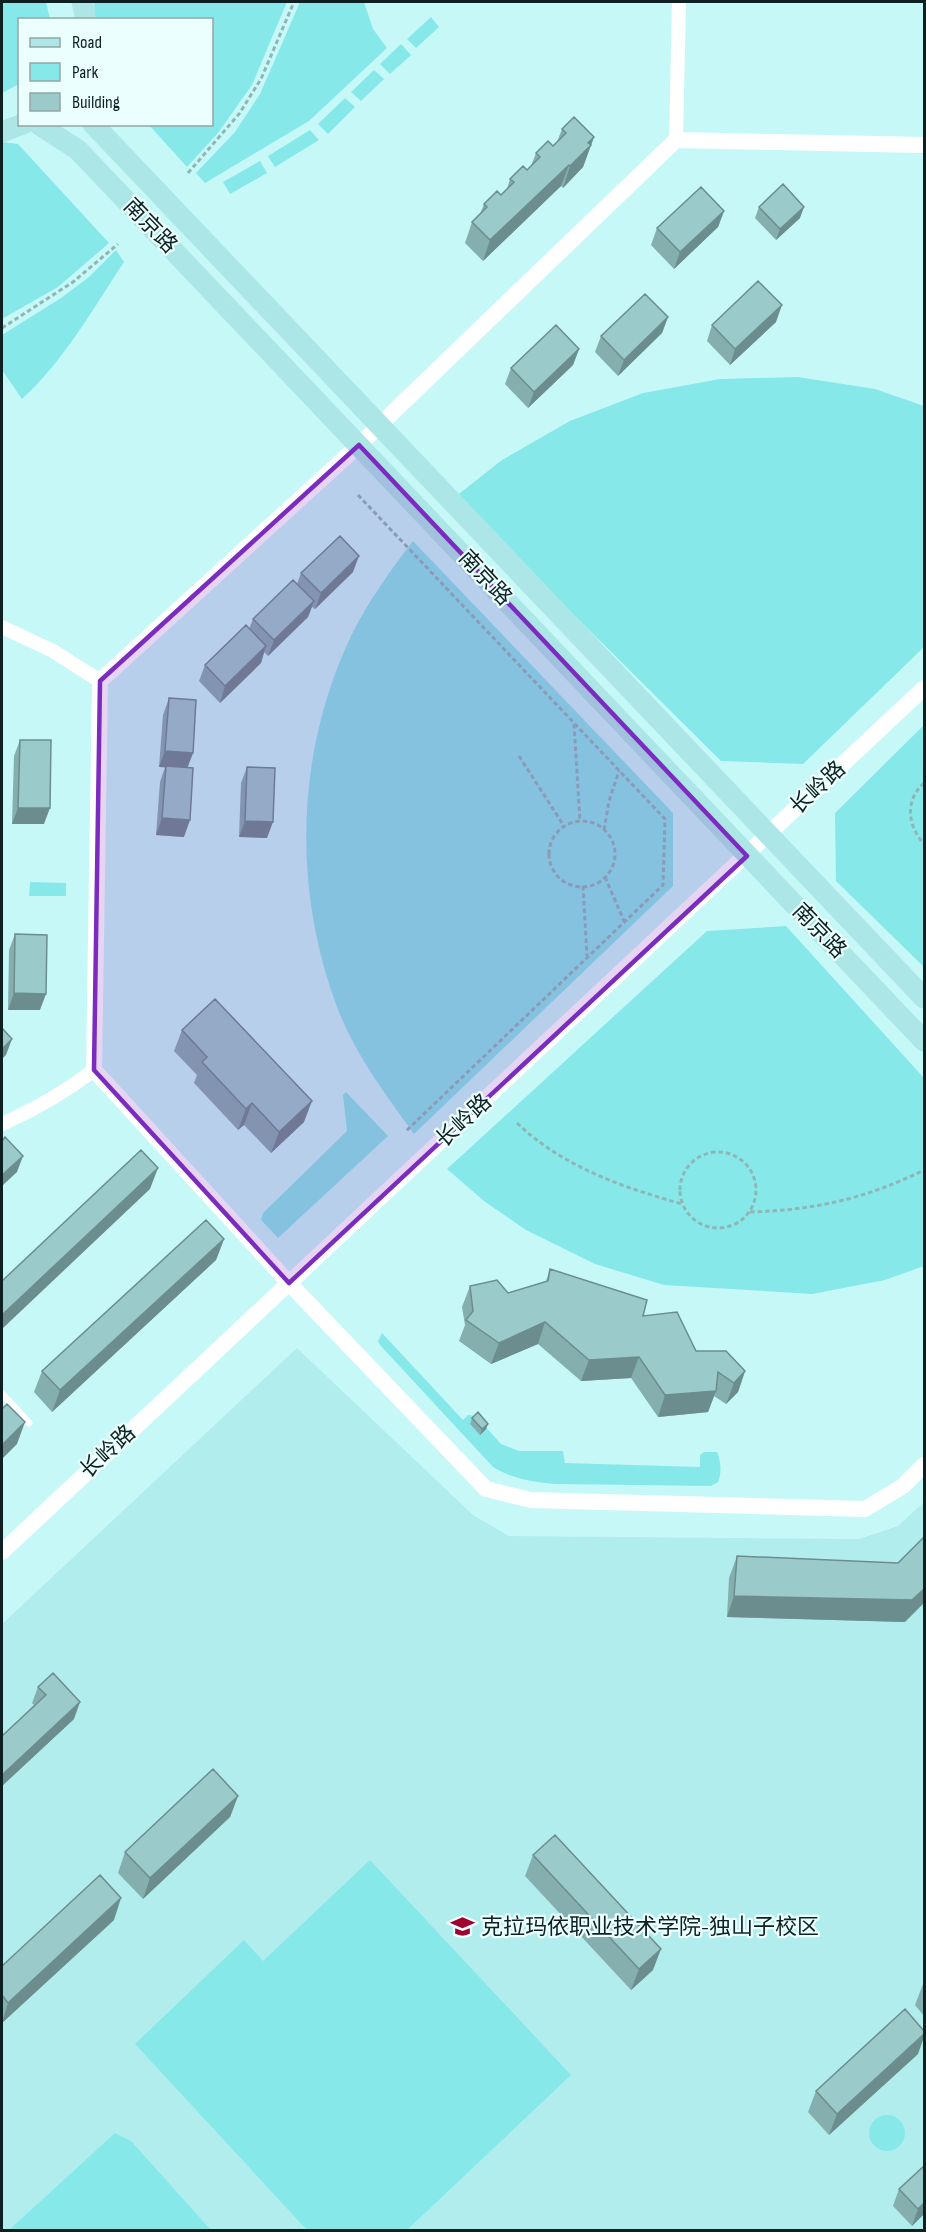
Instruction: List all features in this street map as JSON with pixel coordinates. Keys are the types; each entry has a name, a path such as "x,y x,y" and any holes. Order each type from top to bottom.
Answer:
{"main road":[{"path":"82,2 86,18"},
{"path":"2,132 18,126"},
{"name":"南京路","path":"41,126 78,150 924,1041"},
{"name":"南京路","path":"95,126 924,998"}],"street":[{"path":"679,2 676,140 359,445 100,681 94,1070 290,1283 486,1489 531,1500 865,1509 903,1486 924,1465"},
{"path":"676,140 924,145"},
{"path":"2,627 53,651 100,681"},
{"name":"长岭路","path":"2,1552 924,688"},
{"path":"2,1124 64,1093 94,1070"}],"lane":[{"path":"2,1394 28,1423"}],"path":[{"path":"188,173 239,114 261,80 294,2"},
{"path":"2,328 73,282 118,244"},
{"path":"358,495 665,819 663,885 406,1131"},
{"path":"574,723 580,821"},
{"path":"519,756 564,826"},
{"path":"604,830 609,801 620,771"},
{"path":"924,783 918,788 911,803 910,819 915,834 924,844"},
{"path":"580,821 589,822 610,836 615,848 615,860 610,872 601,881 576,886 564,881 555,872 550,860 550,847 555,835 564,826 580,821"},
{"path":"605,877 624,921"},
{"path":"583,886 587,956"},
{"path":"517,1124 536,1142 565,1160 602,1178 682,1204"},
{"path":"713,1152 728,1153 741,1160 752,1171 756,1185 755,1201 750,1212 737,1224 723,1229 708,1228 694,1221 684,1210 682,1204 681,1180 687,1167 699,1157 713,1152"},
{"path":"750,1212 814,1207 856,1198 898,1183 924,1170"}],"highlighted area":[{"path":"359,445 747,856 289,1283 94,1070 100,681"}],"shaded area":[{"name":"克拉玛依职业技术学院-独山子校区","path":"297,1348 473,1515 509,1536 859,1539 898,1526 924,1502 924,2230 2,2230 2,1624"}],"green space":[{"path":"2,2 46,2 50,18 18,18 18,85 2,93"},
{"path":"94,2 287,2 252,85 218,133 187,167 150,126 213,126 213,18 95,18"},
{"path":"300,2 364,2 373,29 387,48 309,121 205,183 196,173 235,132 260,94"},
{"path":"431,17 439,27 416,48 407,39"},
{"path":"401,44 411,55 390,74 380,64"},
{"path":"374,70 384,79 361,101 351,92"},
{"path":"345,98 355,107 328,134 318,124"},
{"path":"310,130 319,140 275,167 268,156"},
{"path":"2,142 18,144 109,243 58,287 2,319"},
{"path":"260,161 267,173 230,194 223,182"},
{"path":"116,250 124,262 64,352 22,399 2,370 2,335 61,298 89,277"},
{"path":"798,377 875,389 924,406 924,647 803,764 721,761 455,497 502,460 570,421 643,393 720,379"},
{"path":"413,541 673,813 673,886 414,1134 362,1057 337,1007 322,961 312,915 307,867 306,820 319,726 333,680 364,611"},
{"path":"924,725 924,967 836,881 835,813"},
{"path":"30,882 66,883 66,896 29,896"},
{"path":"786,926 924,1078 924,1266 885,1280 812,1294 664,1285 595,1264 526,1230 484,1201 447,1169 707,931"},
{"path":"346,1092 388,1136 278,1238 261,1220 263,1213 347,1131 343,1095"},
{"path":"382,1333 463,1420 468,1415 476,1416 501,1444 519,1451 563,1451 565,1463 700,1467 700,1455 704,1452 717,1452 720,1467 718,1482 711,1486 556,1484 523,1479 501,1471 493,1467 380,1345 378,1341"},
{"path":"370,1860 571,2075 407,2230 307,2230 135,2044 244,1940 263,1961"},
{"path":"887,2115 900,2120 905,2133 900,2146 887,2151 874,2146 869,2133 874,2120"},
{"path":"115,2133 131,2141 211,2230 9,2230"}],"building":[{"path":"574,117 594,137 588,143 591,145 490,240 472,222 487,207 484,204 497,191 501,195 514,182 510,179 523,166 527,170 540,157 536,153 548,141 553,146 566,133 562,129"},
{"path":"783,184 804,207 780,229 759,207"},
{"path":"701,187 724,211 680,252 657,228"},
{"path":"758,281 782,305 735,349 712,325"},
{"path":"645,294 668,317 624,360 601,336"},
{"path":"556,325 579,349 534,392 511,368"},
{"path":"340,536 359,556 321,593 301,573"},
{"path":"293,580 314,601 274,640 253,619"},
{"path":"246,625 266,646 225,686 205,665"},
{"path":"169,698 196,700 193,753 165,751"},
{"path":"20,740 51,740 50,808 18,808"},
{"path":"166,766 193,768 190,820 162,818"},
{"path":"247,767 275,768 273,822 245,821"},
{"path":"15,934 47,935 46,994 14,993"},
{"path":"215,999 312,1101 279,1132 252,1103 246,1109 202,1062 207,1057 182,1030"},
{"path":"2,1028 12,1039 2,1049"},
{"path":"5,1137 23,1156 2,1175 2,1141"},
{"path":"141,1150 158,1168 2,1315 2,1281"},
{"path":"206,1220 224,1239 60,1390 42,1371"},
{"path":"550,1269 647,1300 643,1316 677,1312 696,1351 726,1351 745,1371 734,1383 718,1372 716,1391 665,1395 639,1357 589,1360 545,1322 499,1343 466,1320 473,1311 470,1286 497,1280 508,1293 548,1281"},
{"path":"7,1404 25,1422 2,1445 2,1409"},
{"path":"478,1412 488,1424 482,1429 472,1418"},
{"path":"924,1537 924,1589 912,1600 734,1596 737,1556 898,1563"},
{"path":"53,1673 80,1702 2,1775 2,1736 46,1695 38,1687"},
{"path":"213,1769 238,1796 150,1878 125,1852"},
{"path":"555,1835 661,1949 639,1969 533,1855"},
{"path":"100,1875 121,1898 8,2003 2,1995 2,1966"},
{"path":"905,2009 924,2031 924,2034 837,2114 816,2091"},
{"path":"924,2166 924,2203 918,2209 899,2189"}],"place":[{"name":"克拉玛依职业技术学院-独山子校区","path":"463,1927"}]}
